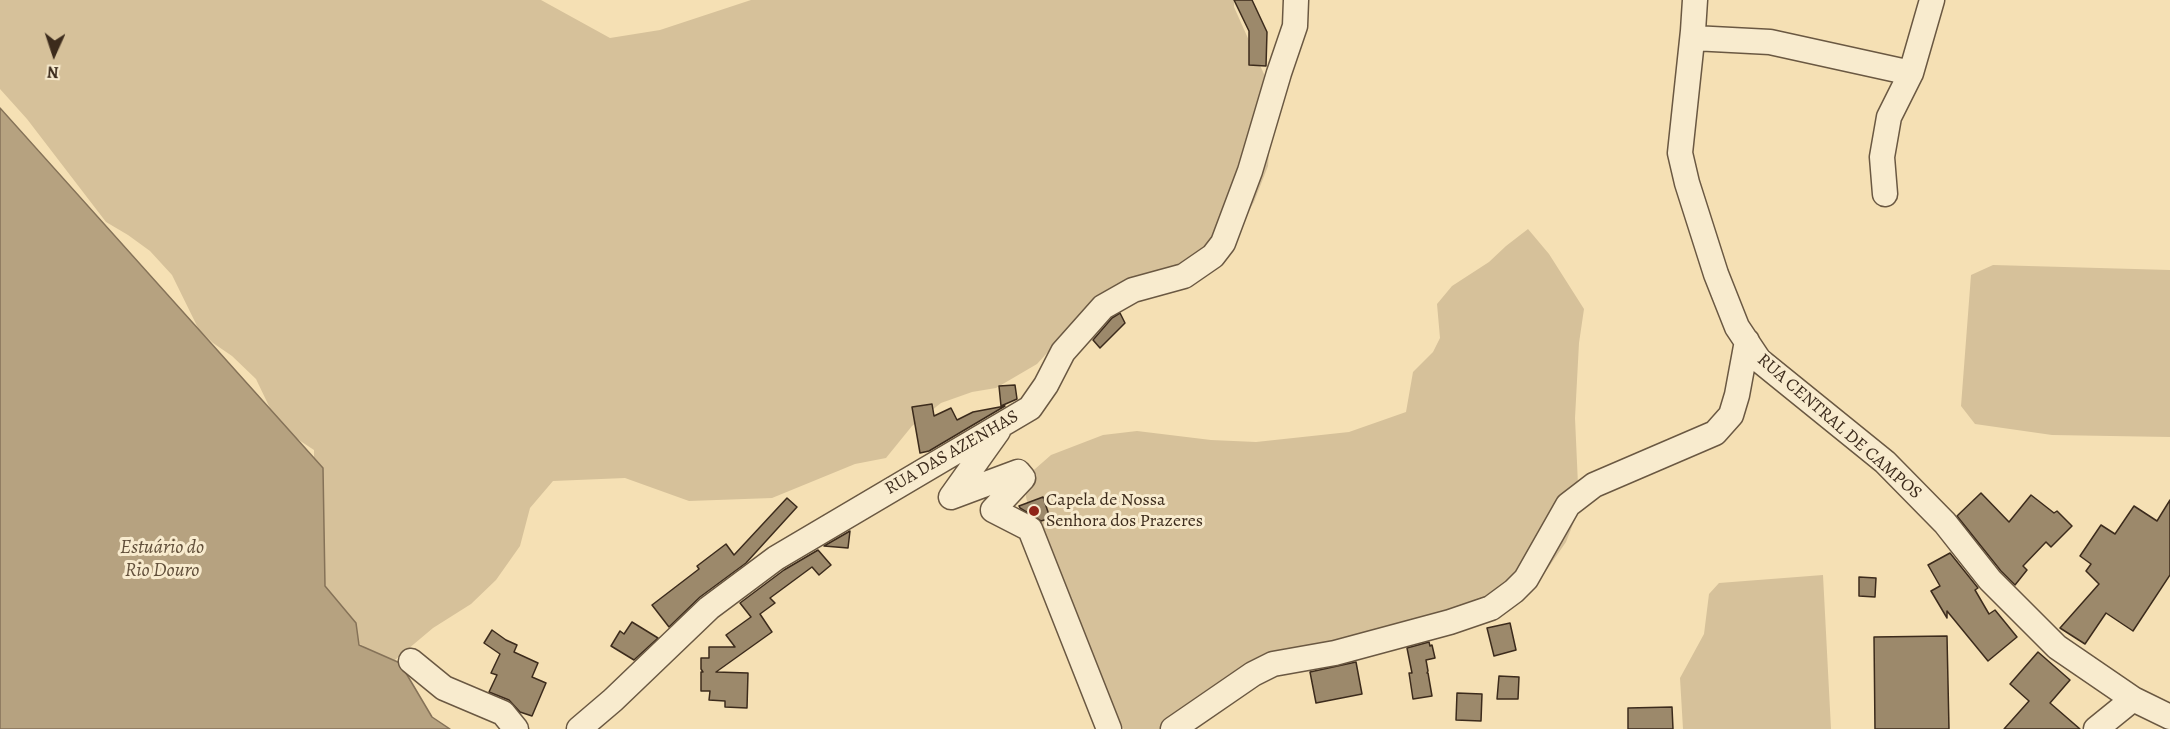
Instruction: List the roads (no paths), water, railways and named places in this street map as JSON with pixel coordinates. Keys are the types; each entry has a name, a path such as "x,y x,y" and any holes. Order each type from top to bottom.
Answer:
{"street":[{"name":"RUA DAS AZENHAS","path":"579,729 613,700 709,608 776,558 1030,408 1046,386 1063,352 1103,307 1133,290 1184,276 1213,256 1222,243 1250,171 1295,26 1296,0"},
{"name":"RUA CENTRAL DE CAMPOS","path":"1695,0 1680,153 1687,183 1716,274 1737,327 1760,360 1885,462 1945,523 1990,580 2057,647 2133,699 2170,717"},
{"path":"1885,194 1882,157 1889,117 1911,73 1932,0"},
{"path":"1693,38 1770,42 1911,73"},
{"path":"1173,729 1253,674 1274,664 1335,653 1449,622 1491,608 1526,579 1568,505 1594,485 1715,433 1731,415 1747,341"},
{"path":"1003,425 951,497 1018,472 1023,478 993,510 1030,529 1109,729"},
{"path":"411,661 444,688 503,713 516,729"},
{"path":"2096,729 2133,699"}],"water":[{"name":"Estuário do Rio Douro","path":"0,108 323,468 325,586 356,623 359,645 400,663 432,717 450,729 0,729"}],"place":[{"name":"Capela de Nossa Senhora dos Prazeres","path":"1034,511"}]}
